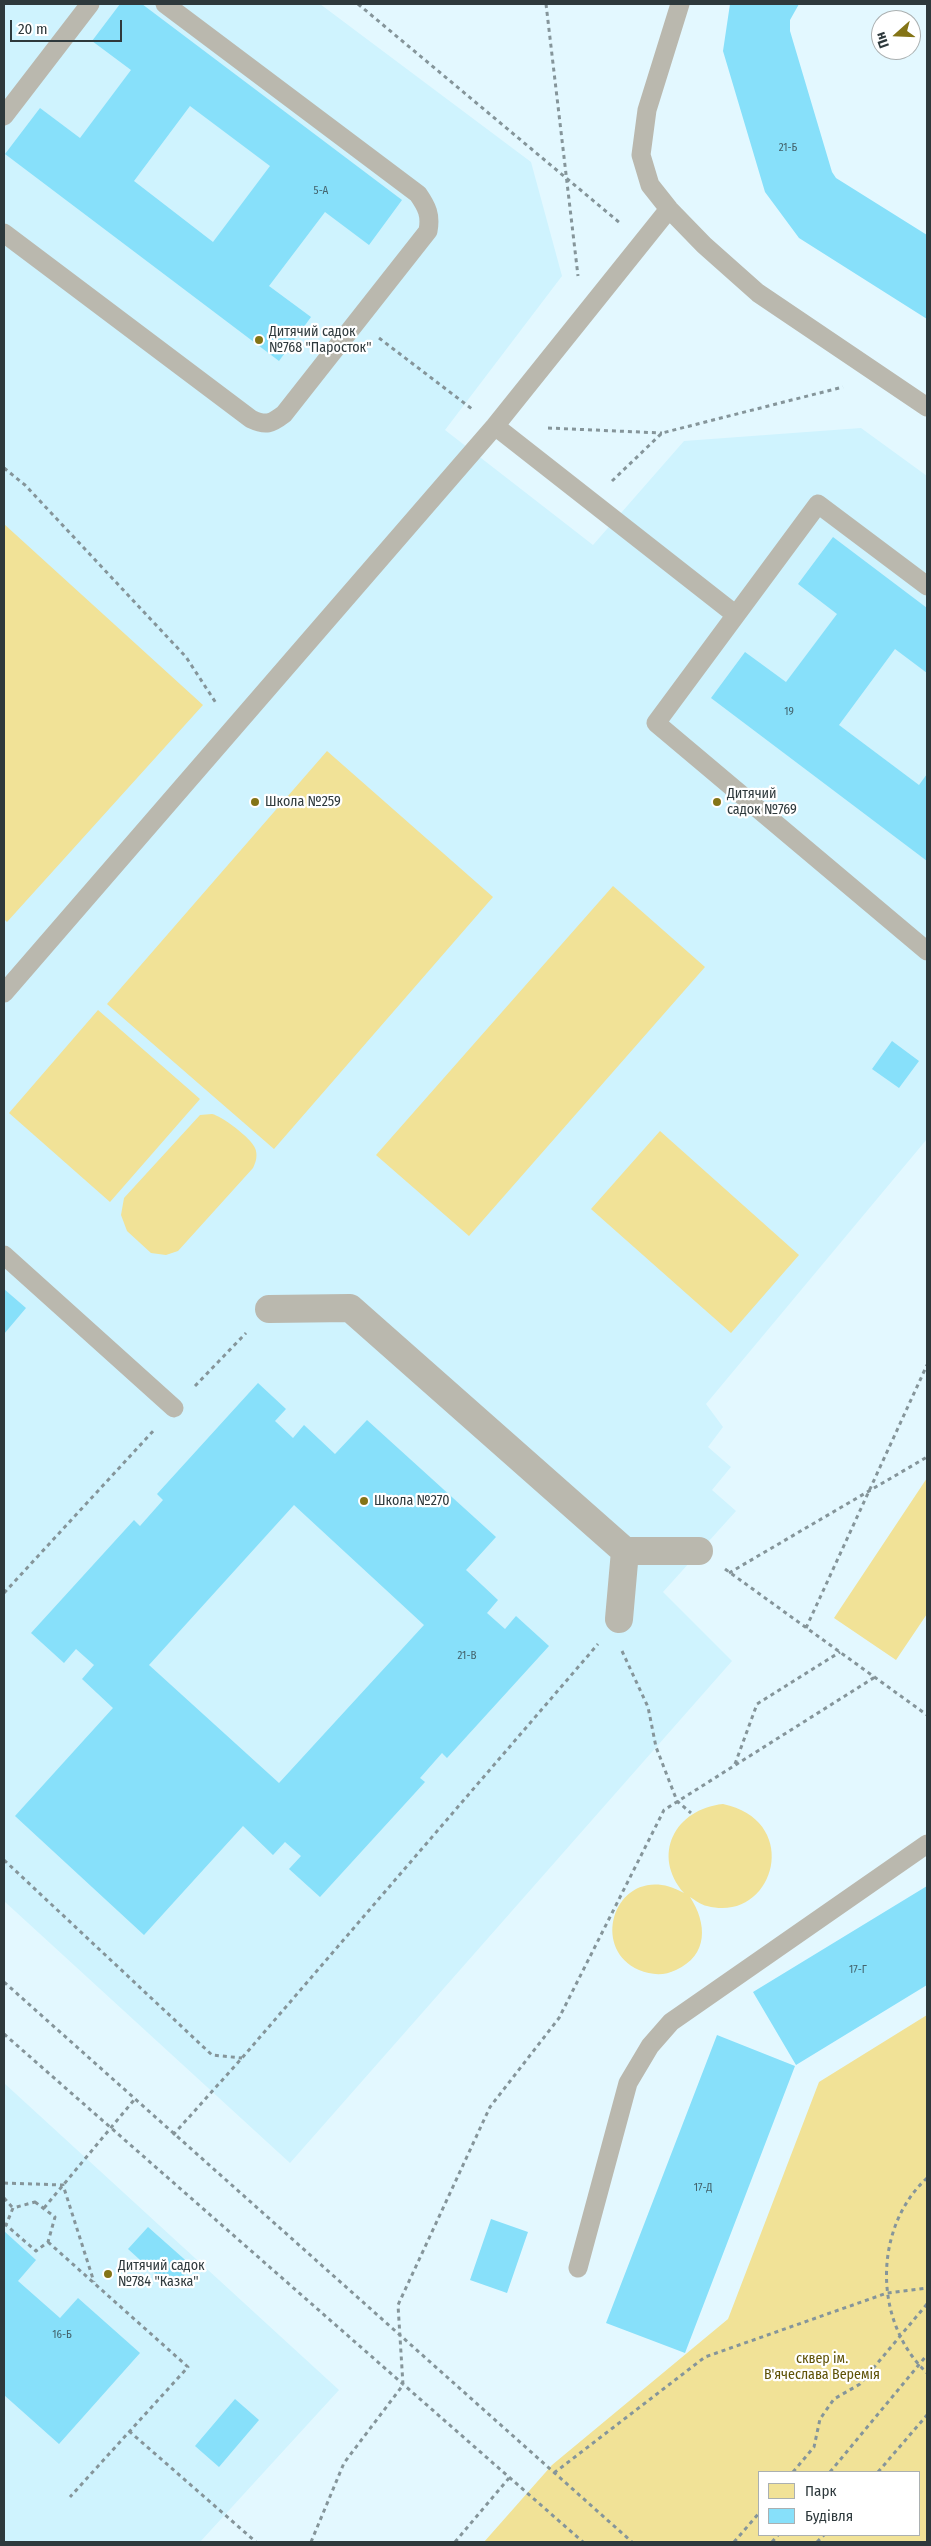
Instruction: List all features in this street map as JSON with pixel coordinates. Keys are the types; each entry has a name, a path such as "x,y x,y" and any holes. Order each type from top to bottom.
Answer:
{"street":[{"path":"269,1309 350,1308 625,1551 700,1551"},
{"path":"615,1623 625,1551"}],"lane":[{"path":"4,116 90,4"},
{"path":"4,233 251,419 264,425 273,422 284,414 428,231 430,219 427,208 418,194 165,4"},
{"path":"680,4 647,110 641,155 650,185 669,209 704,245 758,292 927,407"},
{"path":"4,993 495,426 669,209"},
{"path":"495,426 736,615"},
{"path":"927,586 818,504 656,723 927,951"},
{"path":"4,1254 174,1408"},
{"path":"578,2268 628,2083 650,2046 671,2022 927,1844"}],"path":[{"path":"358,4 643,242"},
{"path":"546,4 583,317"},
{"path":"357,321 495,426 662,433 883,377"},
{"path":"591,500 662,433"},
{"path":"4,468 25,486 186,657 233,728"},
{"path":"4,1593 174,1408 269,1309"},
{"path":"806,1628 927,1365"},
{"path":"730,1572 927,1457"},
{"path":"700,1551 927,1715"},
{"path":"173,2135 242,2058 615,1623 648,1707 656,1747 677,1801 691,1813"},
{"path":"735,1765 757,1704 840,1652"},
{"path":"311,2542 344,2463 403,2385 398,2305 490,2106 559,2018 664,1810 875,1677"},
{"path":"4,1860 212,2056 242,2058"},
{"path":"4,1982 173,2135 632,2542"},
{"path":"4,2034 110,2129 583,2542"},
{"path":"44,2208 134,2100"},
{"path":"927,2178 902,2209 891,2236 886,2264 887,2293 894,2321 905,2346 919,2365 927,2372"},
{"path":"4,2183 63,2185"},
{"path":"63,2185 94,2283"},
{"path":"4,2198 13,2208"},
{"path":"35,2202 55,2217 48,2242 36,2251 6,2225 13,2208 35,2202"},
{"path":"48,2242 188,2367 70,2497"},
{"path":"554,2473 705,2357 887,2293 927,2288"},
{"path":"794,2471 814,2447 820,2419 834,2399 860,2384 927,2304"},
{"path":"831,2471 927,2355"},
{"path":"879,2471 927,2415"},
{"path":"130,2431 256,2542"},
{"path":"455,2542 510,2478"},
{"path":"734,2542 758,2514"}],"shaded area":[{"path":"4,4 320,4 531,162 562,276 445,430 593,545 684,441 861,428 927,476 927,1139 706,1404 723,1427 708,1447 731,1467 712,1490 736,1511 663,1592 732,1661 290,2163 4,1901"},
{"name":"Дитячий садок №784 \"Казка\"","path":"4,2083 339,2390 200,2542 4,2542"}],"green space":[{"path":"4,524 203,705 7,922 4,919"},
{"path":"327,751 493,897 274,1149 107,1004"},
{"path":"613,886 705,967 469,1236 376,1155"},
{"path":"98,1010 200,1099 110,1202 9,1113"},
{"path":"212,1114 236,1128 248,1139 255,1148 256,1158 254,1166 178,1251 166,1255 151,1253 127,1231 121,1215 124,1198 200,1115"},
{"path":"660,1131 799,1255 731,1333 591,1209"},
{"path":"927,1478 927,1614 896,1660 834,1618"},
{"path":"723,1804 748,1814 764,1830 771,1848 771,1868 763,1886 749,1900 730,1907 700,1904 690,1897 700,1917 702,1928 702,1938 694,1956 687,1964 667,1973 653,1974 639,1970 623,1958 614,1943 613,1926 617,1909 627,1895 642,1886 661,1885 684,1893 674,1878 669,1864 669,1849 673,1836 681,1824 692,1815 706,1808"},
{"name":"сквер ім. В'ячеслава Веремія","path":"927,2015 927,2542 484,2542 552,2465 728,2319 819,2082"}],"building":[{"path":"120,4 142,4 402,200 369,245 325,212 269,286 311,317 279,361 5,154 40,108 80,138 131,70 92,41","holes":["190,106 270,166 213,242 134,181"]},
{"path":"730,4 799,4 790,20 790,31 832,172 836,178 927,235 927,319 799,238 765,192 723,51"},
{"path":"833,537 927,608 927,673 895,649 839,725 919,785 927,774 927,861 711,698 745,652 786,682 837,614 798,584"},
{"path":"892,1041 919,1061 899,1088 872,1069"},
{"path":"4,1289 26,1308 4,1334"},
{"path":"258,1383 286,1409 275,1421 293,1438 304,1425 335,1454 367,1420 496,1537 466,1570 498,1600 487,1613 505,1629 516,1616 549,1646 447,1758 442,1753 420,1778 425,1782 320,1897 289,1869 301,1856 285,1842 273,1855 243,1826 144,1935 15,1816 113,1708 82,1679 94,1665 76,1649 64,1663 31,1633 134,1520 140,1526 163,1500 157,1494","holes":["294,1505 424,1625 279,1783 149,1665"]},
{"path":"927,1886 927,1985 796,2065 753,1992"},
{"path":"717,2035 795,2066 685,2353 606,2323"},
{"path":"491,2219 528,2232 507,2293 470,2280"},
{"path":"148,2227 192,2266 172,2289 128,2249"},
{"path":"4,2231 36,2260 18,2281 60,2318 78,2298 140,2353 59,2444 4,2395"},
{"path":"235,2399 259,2420 219,2467 195,2446"}],"place":[{"name":"Дитячий садок №768 \"Паросток\"","path":"259,340"},
{"name":"Школа №259","path":"255,802"},
{"name":"Дитячий садок №769","path":"717,802"},
{"name":"Школа №270","path":"364,1501"},
{"name":"Дитячий садок №784 \"Казка\"","path":"108,2274"}]}
